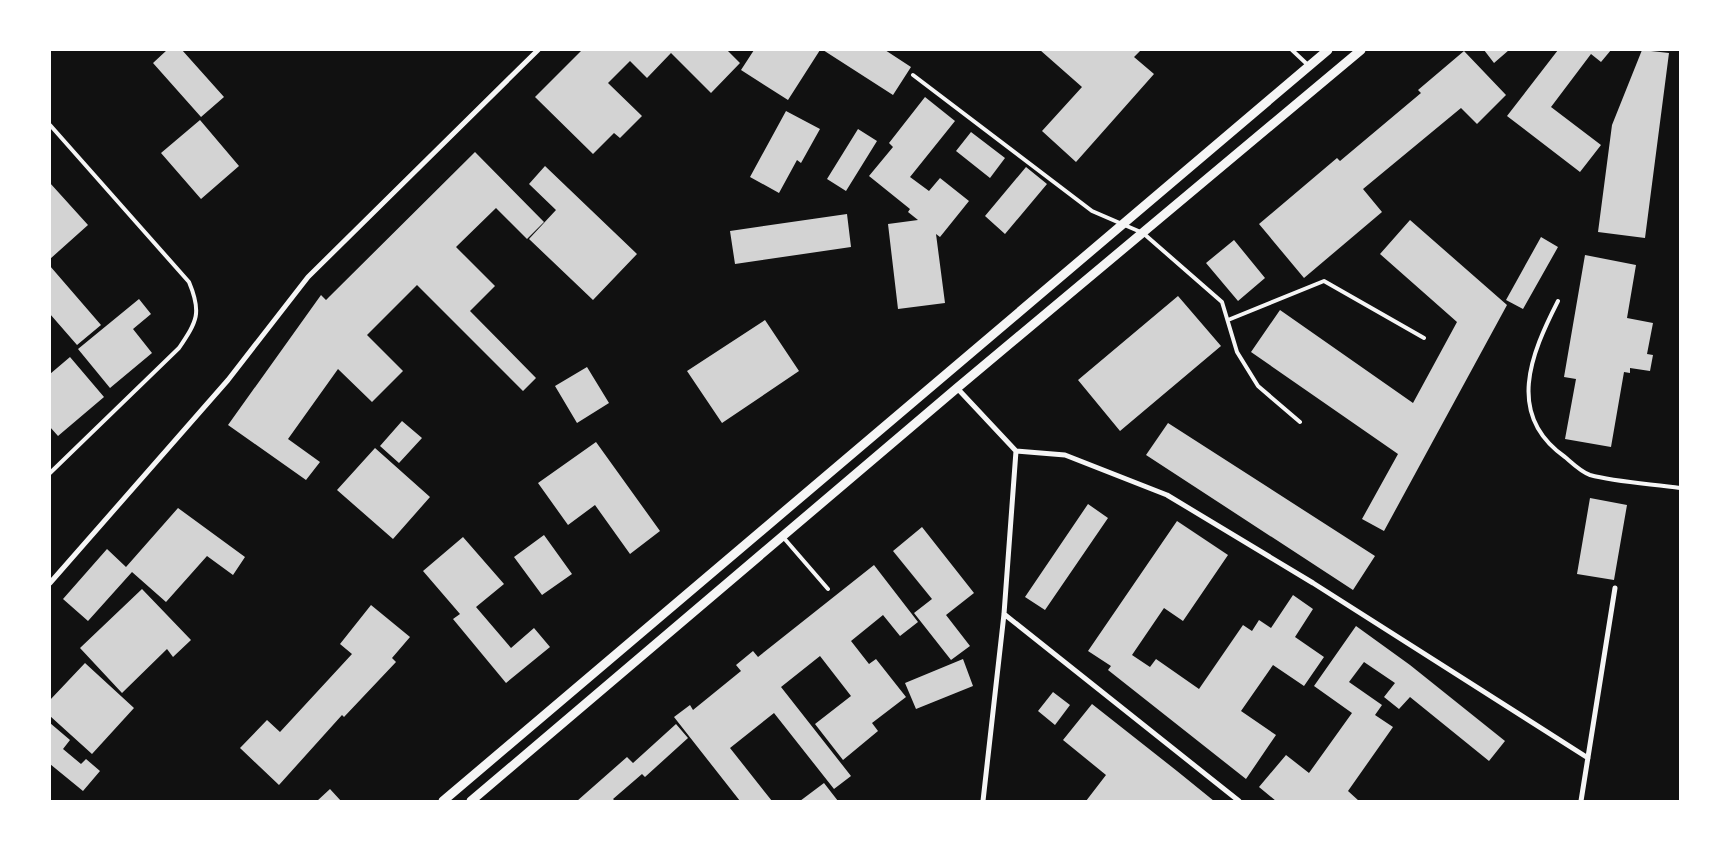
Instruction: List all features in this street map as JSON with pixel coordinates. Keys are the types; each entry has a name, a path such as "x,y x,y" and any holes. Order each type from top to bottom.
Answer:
{"street":[{"path":"50,583 228,380 308,277 538,50"},
{"path":"443,801 1328,50"},
{"path":"471,801 957,388 1361,50"},
{"path":"957,388 1016,451 1065,455 1167,495 1313,583 1588,758"},
{"path":"983,801 1004,614 1016,451"},
{"path":"1581,801 1615,588"},
{"path":"1004,614 1240,801"}],"lane":[{"path":"1292,50 1309,66"},
{"path":"913,75 1092,211 1142,233 1222,302 1237,352 1258,386 1300,422"},
{"path":"50,125 189,282 197,301 194,325 179,348 50,473"},
{"path":"1228,320 1324,281 1424,338"},
{"path":"1558,301 1539,338 1529,372 1531,419 1555,450 1588,474 1680,488"},
{"path":"783,536 828,589"}],"building":[{"path":"167,50 182,50 224,97 201,117 153,63"},
{"path":"582,50 727,50 740,63 711,93 671,53 647,78 630,61 608,83 642,116 620,138 614,133 593,154 535,97"},
{"path":"754,50 820,50 788,100 741,70"},
{"path":"823,50 885,50 911,67 893,95"},
{"path":"1040,50 1141,50 1134,57 1154,74 1076,162 1042,131 1082,87"},
{"path":"1484,50 1509,50 1494,63"},
{"path":"1558,50 1611,50 1601,62 1591,54 1551,107 1601,145 1580,172 1507,116"},
{"path":"1642,50 1669,53 1645,238 1598,232 1612,125"},
{"path":"1464,51 1506,95 1477,124 1461,108 1363,189 1382,212 1304,278 1259,224 1337,158 1340,161 1421,93 1418,90"},
{"path":"925,97 955,121 910,177 929,191 940,178 969,201 940,237 936,234 945,303 898,309 888,224 918,220 908,212 910,209 869,176 893,147 889,143"},
{"path":"786,111 820,129 801,163 797,160 779,193 750,177"},
{"path":"200,120 239,166 201,199 161,153"},
{"path":"858,129 877,141 846,191 827,179"},
{"path":"971,132 1005,158 990,178 956,151"},
{"path":"475,152 544,222 527,239 496,208 456,247 495,286 470,311 536,378 523,391 417,285 367,335 403,371 372,402 338,369 288,439 320,462 306,480 228,425 321,295 326,300"},
{"path":"545,166 637,254 593,300 529,239 556,210 529,184"},
{"path":"1026,167 1047,184 1005,234 985,216"},
{"path":"50,183 88,225 50,259"},
{"path":"847,214 851,247 735,264 730,231"},
{"path":"1410,220 1507,305 1384,531 1362,519 1398,454 1251,352 1280,310 1413,403 1457,322 1380,254"},
{"path":"1541,237 1558,247 1523,309 1506,300"},
{"path":"1234,240 1265,278 1238,301 1206,263"},
{"path":"1585,255 1636,265 1627,318 1653,323 1647,354 1653,355 1650,371 1630,368 1630,373 1624,372 1611,447 1565,439 1576,379 1564,377"},
{"path":"50,266 101,325 77,345 50,314"},
{"path":"1178,296 1221,346 1120,431 1078,380"},
{"path":"139,299 151,314 133,329 152,353 110,388 78,349"},
{"path":"765,320 799,371 722,423 687,371"},
{"path":"70,357 104,397 58,436 50,427 50,374"},
{"path":"587,367 609,403 577,423 555,386"},
{"path":"402,421 422,438 399,463 380,446"},
{"path":"1168,423 1375,556 1353,590 1146,455"},
{"path":"596,442 660,531 630,554 595,505 568,525 538,483"},
{"path":"375,448 430,497 393,539 337,490"},
{"path":"1590,498 1627,505 1614,580 1577,574"},
{"path":"1088,504 1108,518 1045,610 1025,597"},
{"path":"178,508 245,557 233,575 207,556 166,602 132,572 88,621 63,599 107,549 126,567"},
{"path":"1177,521 1228,555 1183,621 1164,608 1132,655 1150,667 1156,659 1199,689 1243,625 1252,631 1259,620 1271,628 1293,595 1313,609 1295,637 1324,657 1304,686 1273,665 1241,711 1276,735 1246,779 1108,670 1111,666 1088,651"},
{"path":"922,527 974,593 946,615 970,646 951,660 914,613 932,599 893,551"},
{"path":"544,535 572,574 542,595 514,557"},
{"path":"463,537 504,584 476,607 511,648 534,628 550,647 506,683 453,619 460,614 423,571"},
{"path":"874,565 918,622 900,636 883,615 851,641 869,664 876,659 906,697 872,723 878,731 843,760 815,724 851,696 820,656 781,687 851,776 834,789 774,713 730,748 772,801 740,801 674,717 690,705 693,710 741,671 736,665 753,651 758,657"},
{"path":"142,589 191,640 173,657 167,649 122,693 80,648"},
{"path":"371,605 410,637 392,658 396,662 344,717 342,715 279,785 240,748 267,720 280,732 352,654 340,644"},
{"path":"1356,626 1410,665 1505,741 1489,761 1410,697 1399,709 1384,697 1395,683 1364,662 1349,682 1382,705 1375,715 1393,727 1348,791 1359,801 1276,801 1259,787 1286,755 1309,773 1352,713 1314,686"},
{"path":"963,659 973,686 916,709 905,683"},
{"path":"85,663 134,708 92,754 50,716 50,700"},
{"path":"1053,692 1070,705 1055,725 1038,711"},
{"path":"1092,704 1214,801 1086,801 1106,775 1063,740"},
{"path":"50,723 70,740 63,749 81,764 86,759 100,771 83,791 50,764"},
{"path":"676,724 688,738 645,777 642,774 613,799 615,801 577,801 627,757 633,763"},
{"path":"824,783 838,801 800,801"},
{"path":"330,789 341,801 317,801"}]}
